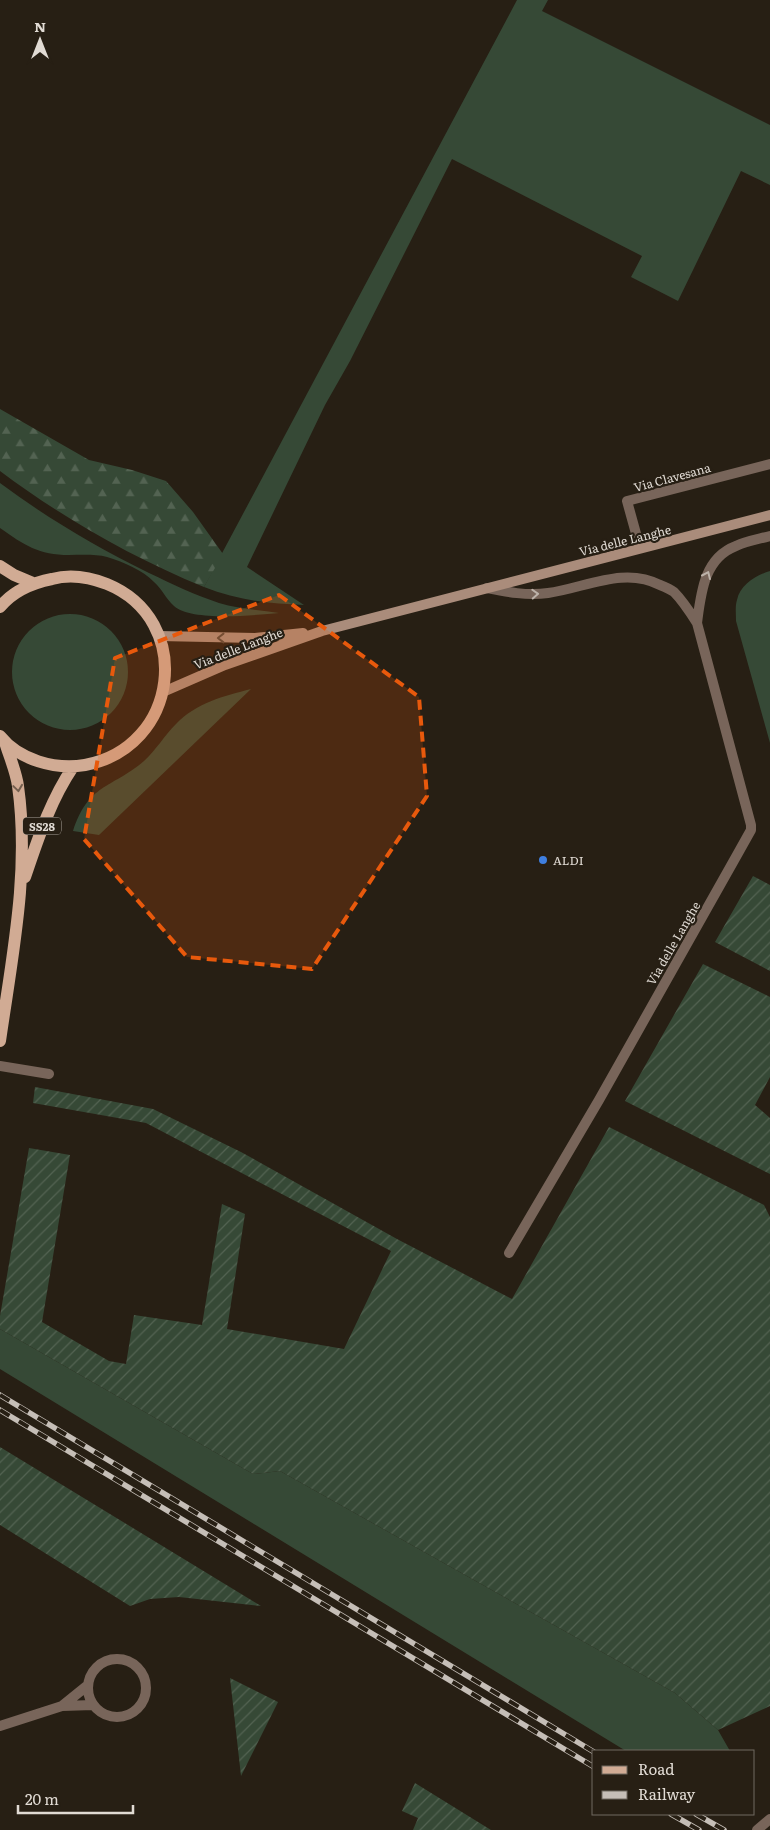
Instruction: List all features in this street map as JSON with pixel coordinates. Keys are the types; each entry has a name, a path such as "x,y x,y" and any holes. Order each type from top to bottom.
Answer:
{"main road":[{"name":"Via delle Langhe","path":"163,692 225,665 322,631 770,515"},
{"path":"0,566 14,575 33,583"},
{"path":"0,607 6,600 33,583 62,576 93,578 121,590 144,610 159,636 165,664 163,692 155,715 140,736 121,752 98,763 73,767 48,765 25,756 2,739"},
{"name":"Via delle Langhe","path":"159,636 255,638 322,631"},
{"name":"SS28","path":"0,1041 21,889 22,828 18,784 2,739"},
{"name":"SS28","path":"21,889 43,824 59,788 73,767"}],"street":[{"name":"Via Clavesana","path":"640,548 627,501 770,464"},
{"name":"Via delle Langhe","path":"697,623 703,586 708,571 719,556 735,546 770,536"},
{"name":"Via delle Langhe","path":"487,588 518,594 547,593 616,577 637,577 656,582 672,591 685,605 697,623 751,825 751,830 603,1092 509,1253"},
{"path":"0,1066 49,1074"},
{"path":"121,1659 131,1662 142,1672 146,1682 146,1692 143,1702 133,1713 124,1717 114,1718 104,1714 93,1705 88,1685 91,1675 102,1664 111,1660 121,1659"},
{"path":"62,1706 88,1685"},
{"path":"0,1726 62,1706 93,1705"},
{"path":"757,1830 770,1819"}],"highlighted area":[{"path":"279,595 419,697 427,796 312,969 187,957 84,839 115,658"}],"green space":[{"path":"517,0 548,0 542,11 770,125 770,185 741,171 678,301 631,277 642,256 452,159 350,361 325,405 247,567 304,605 278,604 253,600 204,587"},
{"path":"0,409 89,460 132,470 166,481 193,512 223,554 204,587 124,550 48,505 0,471"},
{"path":"0,483 72,531 110,553 166,581 219,603 279,613 209,616 183,611 174,606 149,578 139,570 126,564 103,556 58,555 32,548 0,528"},
{"path":"770,571 770,743 736,621 736,602 745,585 759,575"},
{"path":"70,614 92,619 111,631 123,650 128,672 123,694 111,713 92,725 70,730 48,725 29,713 17,694 12,672 17,650 29,631 48,619"},
{"path":"251,689 99,835 73,831 79,815 94,795 144,761 184,717 211,701"},
{"path":"753,876 770,885 770,971 715,942"},
{"path":"703,964 770,997 770,1077 755,1105 770,1118 770,1174 625,1101"},
{"path":"35,1087 153,1109 241,1152 397,1239 512,1299 609,1127 764,1205 770,1217 770,1706 718,1730 675,1693 280,1471 253,1474 0,1329 0,1316 29,1148 70,1155 42,1322 109,1361 126,1364 134,1315 202,1325 222,1204 245,1214 227,1329 344,1349 391,1251 146,1123 33,1103"},
{"path":"0,1329 253,1474 280,1471 675,1693 718,1730 729,1750 624,1750 0,1369"},
{"path":"0,1447 261,1606 179,1597 150,1599 130,1606 0,1525"},
{"path":"230,1678 278,1702 241,1776"},
{"path":"415,1783 491,1830 413,1830 418,1818 402,1811"}],"railway":[{"path":"0,1395 592,1751"},
{"path":"0,1410 592,1766"},
{"path":"673,1815 699,1830"},
{"path":"698,1815 724,1830"}],"place":[{"name":"ALDI","path":"543,860"}]}
